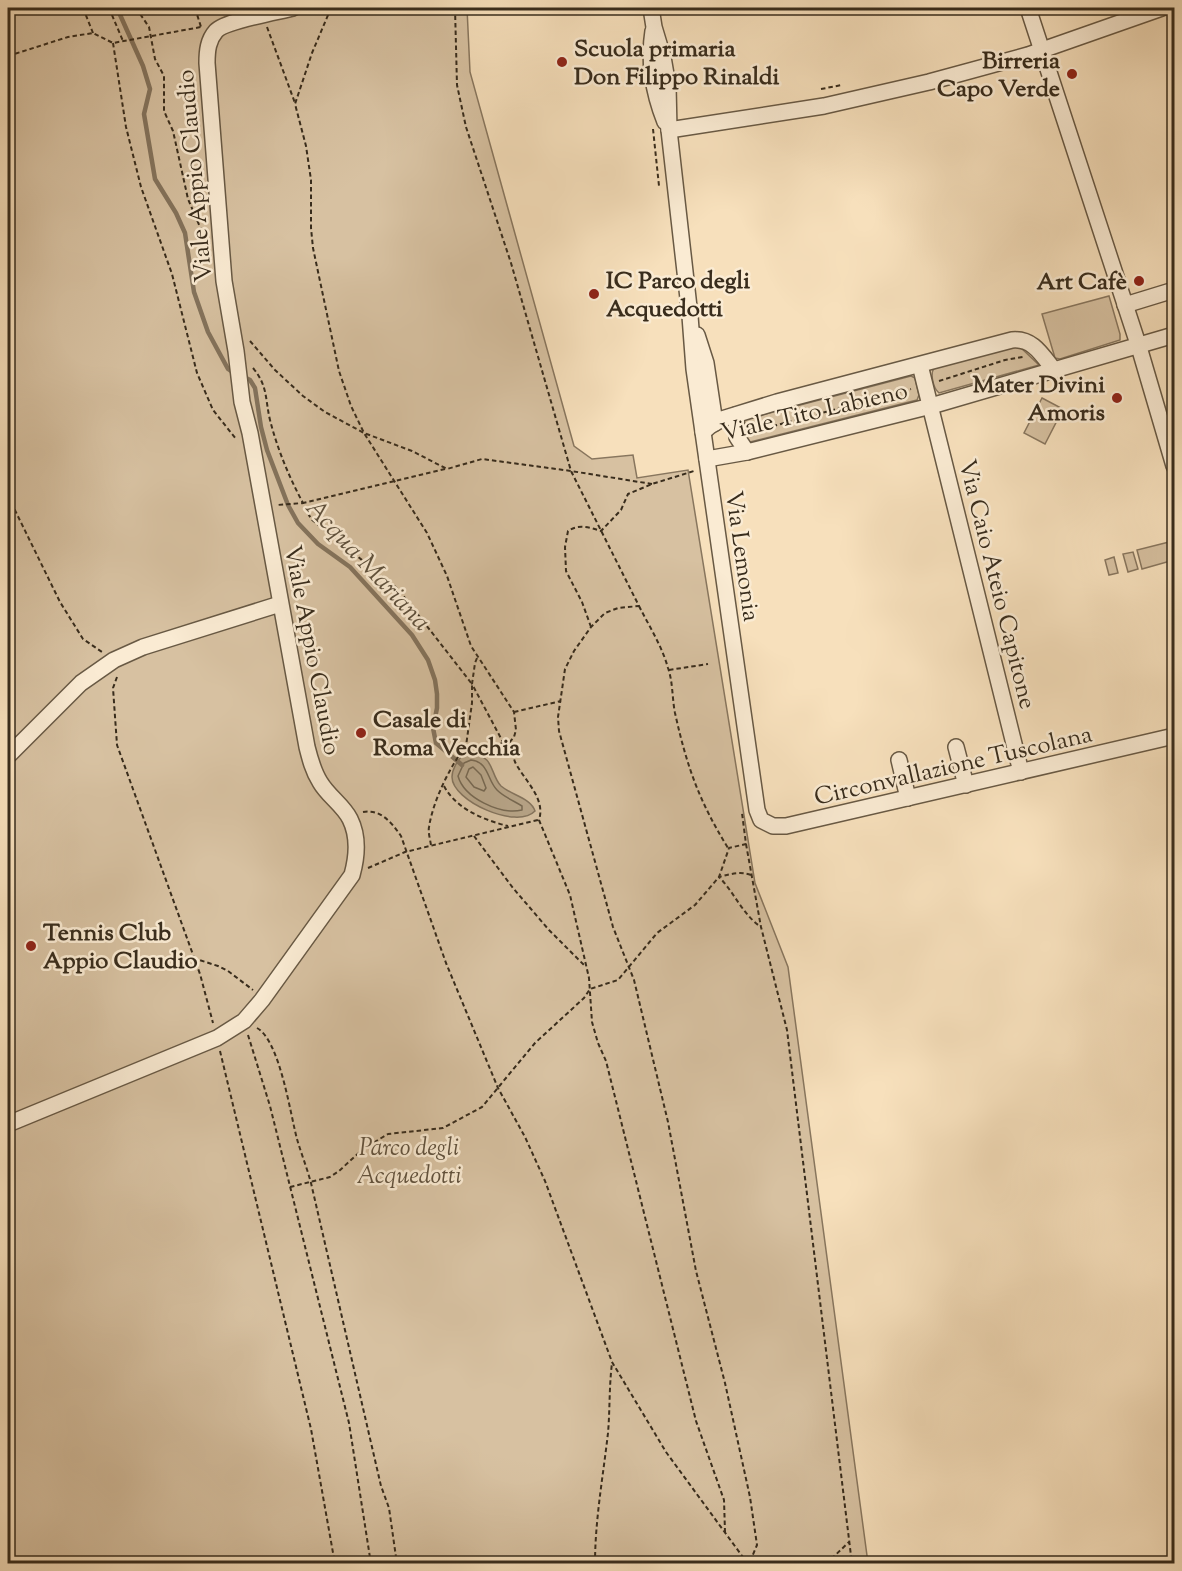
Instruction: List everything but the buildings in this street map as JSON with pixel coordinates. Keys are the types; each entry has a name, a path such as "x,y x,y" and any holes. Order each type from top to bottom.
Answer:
{"street":[{"name":"Viale Appio Claudio","path":"8,1124 217,1038 244,1021 262,1000 352,875 356,861 357,841 350,819 321,783 311,763 241,390 222,262 207,53 213,34 222,26 293,8"},
{"name":"Via Lemonia","path":"651,8 654,27 650,52 652,75 659,106 669,130 694,369 755,802"},
{"path":"1028,8 1125,305 1174,466"},
{"path":"669,130 824,106 929,82 1042,51 1162,8"},
{"path":"1125,305 1174,290"},
{"name":"Via Lemonia","path":"690,316 706,363 716,423"},
{"name":"Viale Tito Labieno","path":"707,459 747,452 931,406 1174,335"},
{"name":"Viale Tito Labieno","path":"703,432 716,423 736,415 796,396 1016,339 1027,341 1053,370"},
{"name":"Viale Tito Labieno","path":"920,365 931,406"},
{"name":"Via Caio Ateio Capitone","path":"931,406 1021,772"},
{"path":"736,415 737,437 747,452"},
{"path":"8,756 81,683 114,660 143,647 280,604"},
{"name":"Circonvallazione Tuscolana","path":"755,802 761,820 778,827 1174,736"},
{"path":"956,747 966,785"},
{"path":"899,760 908,798"}],"path":[{"path":"83,8 93,33"},
{"path":"109,8 124,40"},
{"path":"136,8 149,27 155,59 164,76 164,111 173,131 189,199 207,251"},
{"path":"8,56 68,37 93,33 112,43 201,27 195,8"},
{"path":"295,104 308,63 331,8"},
{"path":"455,8 457,85 466,127 511,263 572,471 669,670 674,708 696,788 709,816 729,849"},
{"path":"262,15 295,104 306,146 311,180 313,248 330,334 351,406 364,434 427,533 471,646 477,658 509,700 514,712 516,730 509,743 466,746"},
{"path":"112,43 126,127 141,187 172,274 197,373 213,410 236,439 253,452"},
{"path":"821,89 842,85"},
{"path":"246,336 275,370 303,396 325,412 364,434 412,451 447,469"},
{"path":"237,355 261,378 267,395 270,419 291,480 311,519 398,589 472,684 504,744"},
{"path":"737,437 926,385 1005,360 1043,357"},
{"path":"284,506 338,496 393,480 482,459 652,484"},
{"path":"601,531 621,510 628,494 697,470 707,459"},
{"path":"8,496 60,602 84,639 114,660 119,673 113,688 117,745 200,974 308,1418 335,1563"},
{"path":"591,627 582,602 566,571 565,547 568,531 575,526 601,531"},
{"path":"350,819 361,813 372,811 390,820 401,836 446,963 498,1088 525,1137 545,1181 612,1362 666,1452 748,1563 757,1545 750,1497 725,1383 696,1271 668,1122 633,980 613,927 558,717 565,669 574,651 591,627 605,612 639,606"},
{"path":"431,845 429,828 444,786 454,764 466,746 477,658"},
{"path":"669,670 708,664"},
{"path":"514,712 561,700"},
{"path":"509,743 516,762 538,799 541,813 539,820 570,895 590,989 592,1022 606,1061 696,1421 724,1500 725,1532"},
{"path":"444,786 448,794 476,814 510,827"},
{"path":"352,875 405,852 539,820"},
{"path":"474,836 513,888 549,930 585,966"},
{"path":"745,838 761,927 787,1030 852,1563"},
{"path":"729,849 746,844"},
{"path":"290,1187 311,1183 339,1171 363,1149 388,1134 443,1128 482,1107 535,1043 584,998 590,989 618,980 657,933 695,905 719,877 729,849"},
{"path":"719,877 733,873 751,875"},
{"path":"719,877 731,889 751,920 761,927"},
{"path":"193,958 228,971 254,990 262,1000"},
{"path":"244,1021 262,1031 271,1043 285,1084 297,1140 311,1183 368,1432 389,1509 397,1563"},
{"path":"244,1021 270,1106 349,1423 371,1563"},
{"path":"595,1563 595,1531 609,1419 612,1362"},
{"path":"826,1563 849,1542"}],"green space":[{"name":"Parco degli Acquedotti","path":"8,8 467,8 470,72 574,446 592,459 633,455 637,478 688,470 755,883 788,967 868,1563 8,1563"},
{"path":"1109,296 1120,340 1060,359 1055,358 1042,314"},
{"path":"1019,346 1039,365 939,393 935,388 932,377 934,368"},
{"path":"911,376 915,378 919,395 917,400 746,443 740,422 743,420"},
{"path":"1042,398 1063,409 1045,444 1024,433"},
{"path":"1173,541 1174,560 1142,569 1137,550"},
{"path":"1133,552 1138,569 1128,572 1123,554"},
{"path":"1114,557 1118,573 1109,575 1105,560"}],"water":[{"path":"471,754 484,758 491,766 501,786 525,800 535,811 526,816 501,815 487,810 462,795 455,786 452,774 458,760 462,756"}],"waterway":[{"name":"Acqua Mariana","path":"117,8 143,66 150,89 144,114 155,179 176,213 185,233 194,292 208,332 228,369 234,373"},
{"name":"Acqua Mariana","path":"242,376 250,380 255,388 267,450 288,505 298,523 318,544 350,567 412,635 428,660 435,680 437,708 433,728 436,743 462,765"}],"place":[{"name":"Scuola primaria Don Filippo Rinaldi","path":"562,62"},
{"name":"Birreria Capo Verde","path":"1072,74"},
{"name":"Art Cafè","path":"1139,281"},
{"name":"IC Parco degli Acquedotti","path":"594,294"},
{"name":"Mater Divini Amoris","path":"1117,398"},
{"name":"Casale di Roma Vecchia","path":"361,733"},
{"name":"Tennis Club Appio Claudio","path":"31,946"}]}
